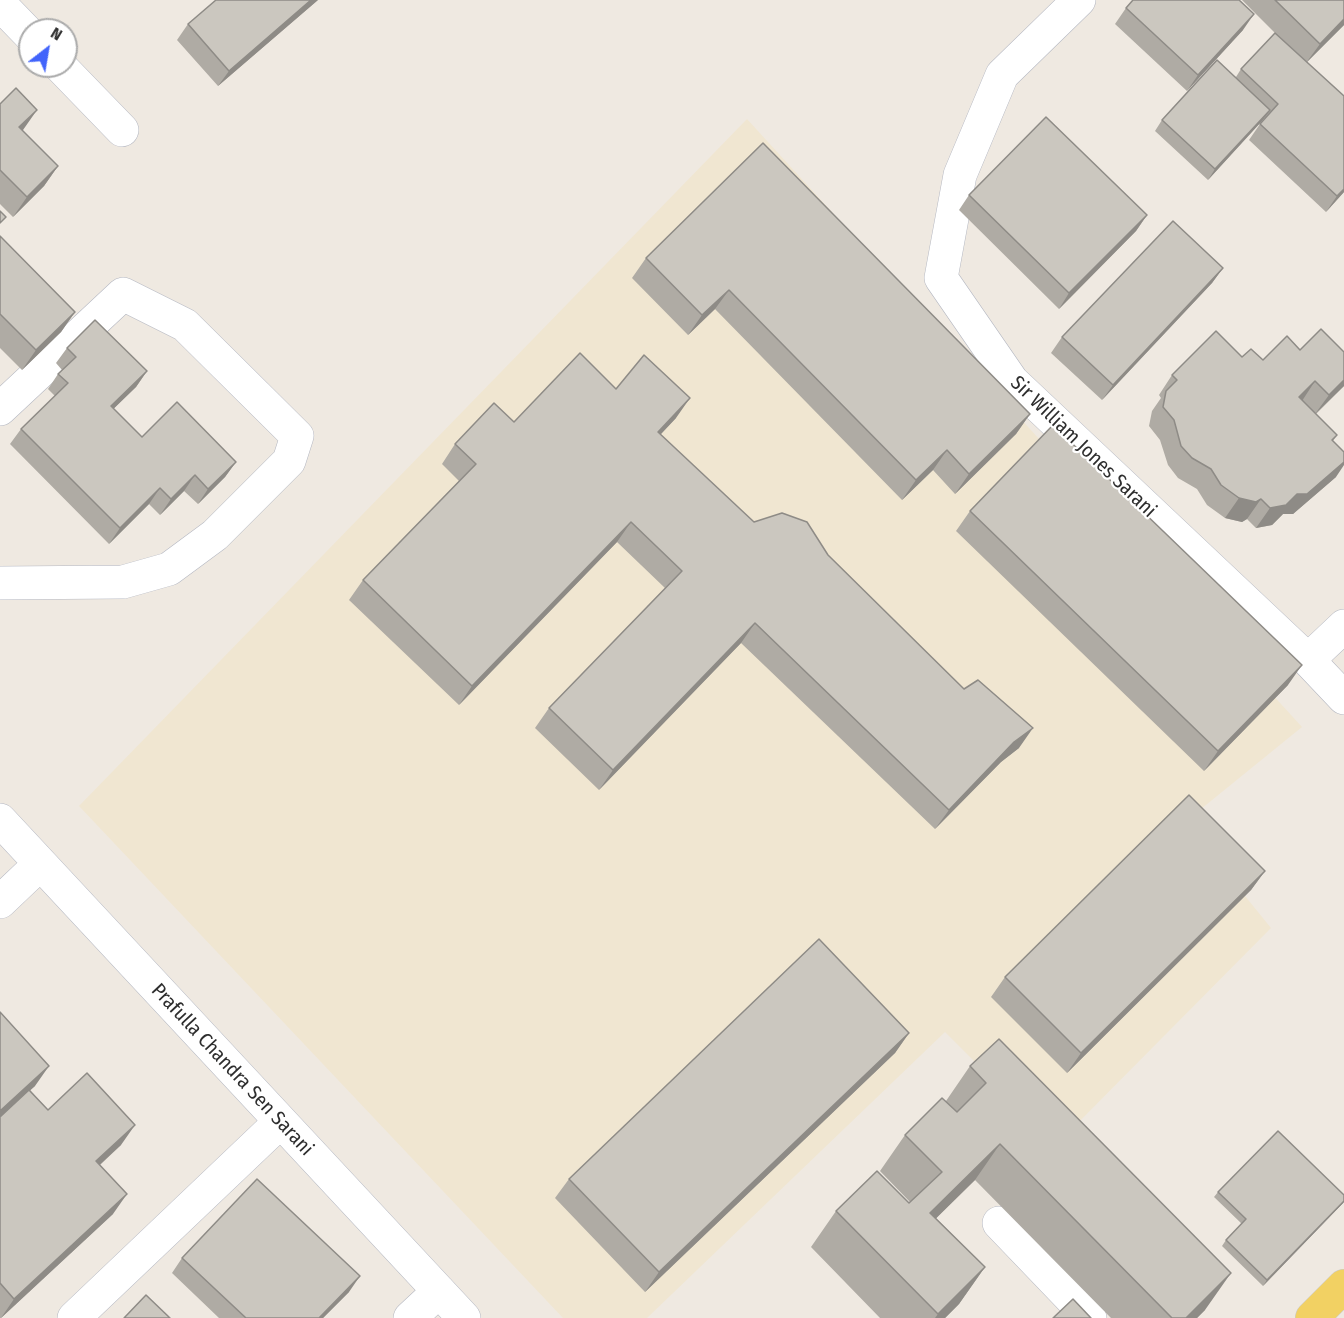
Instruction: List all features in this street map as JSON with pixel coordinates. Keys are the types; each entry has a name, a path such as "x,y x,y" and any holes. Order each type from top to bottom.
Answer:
{"main road":[{"path":"1312,1318 1344,1286"}],"street":[{"name":"Sir William Jones Sarani","path":"1079,0 1002,75 960,175 941,278 1012,381 1308,660 1344,698"},
{"path":"0,4 18,23"},
{"path":"72,78 122,130"},
{"path":"0,409 123,294 185,325 297,436 289,461 215,535 169,568 123,582 0,583"},
{"path":"1308,660 1344,626"},
{"name":"Prafulla Chandra Sen Sarani","path":"0,820 464,1318"},
{"path":"0,902 40,864"},
{"path":"74,1318 280,1122"},
{"path":"999,1223 1090,1318"},
{"path":"410,1318 439,1291"}],"shaded area":[{"path":"747,119 1302,727 1185,822 1271,928 1057,1144 945,1032 647,1318 563,1318 79,806"}],"building":[{"path":"216,0 311,0 229,71 188,24"},
{"path":"1133,0 1239,0 1254,14 1198,75 1126,8"},
{"path":"1275,0 1344,0 1344,19 1320,44"},
{"path":"1275,33 1344,96 1344,189 1337,196 1260,124 1278,104 1241,69"},
{"path":"1217,60 1270,110 1215,169 1162,120"},
{"path":"16,88 37,110 19,127 58,166 27,197 0,170 0,104"},
{"path":"1046,117 1147,215 1069,293 969,195"},
{"path":"763,143 1030,414 969,474 947,450 916,480 729,290 702,315 646,258"},
{"path":"0,211 6,217 0,223"},
{"path":"1173,221 1223,268 1113,385 1062,337"},
{"path":"0,236 75,312 36,350 0,314"},
{"path":"95,320 147,371 111,406 142,437 177,402 236,462 208,489 195,475 171,499 160,488 120,528 21,429 68,383 58,374 76,357 67,348"},
{"path":"1321,329 1344,352 1344,380 1329,395 1315,381 1299,397 1337,435 1332,440 1344,452 1344,462 1307,494 1297,494 1286,505 1270,508 1261,499 1256,502 1239,498 1221,485 1211,469 1192,458 1181,446 1174,420 1163,407 1166,391 1177,380 1172,375 1216,331 1242,357 1251,349 1263,360 1287,336 1300,350"},
{"path":"580,353 616,389 644,355 690,398 658,432 754,522 782,513 807,522 828,555 964,689 978,680 1033,728 1014,742 949,810 755,623 613,770 549,708 682,571 631,522 472,686 363,580 476,464 455,444 494,403 514,422"},
{"path":"1053,425 1302,665 1218,751 970,511"},
{"path":"1189,795 1265,871 1081,1053 1005,977"},
{"path":"819,939 909,1033 659,1272 569,1179"},
{"path":"0,1012 49,1066 0,1111"},
{"path":"999,1039 1231,1273 1186,1318 1172,1318 1000,1144 930,1213 985,1267 938,1314 836,1211 877,1171 909,1203 942,1172 905,1135 942,1098 957,1112 986,1083 970,1066"},
{"path":"87,1073 135,1125 96,1161 127,1194 14,1299 0,1283 0,1117 29,1090 48,1110"},
{"path":"1278,1131 1344,1195 1344,1201 1267,1280 1226,1240 1246,1219 1218,1192"},
{"path":"257,1179 360,1276 319,1318 246,1318 182,1258"},
{"path":"146,1295 170,1318 124,1318"},
{"path":"1073,1299 1091,1318 1053,1318"}]}
